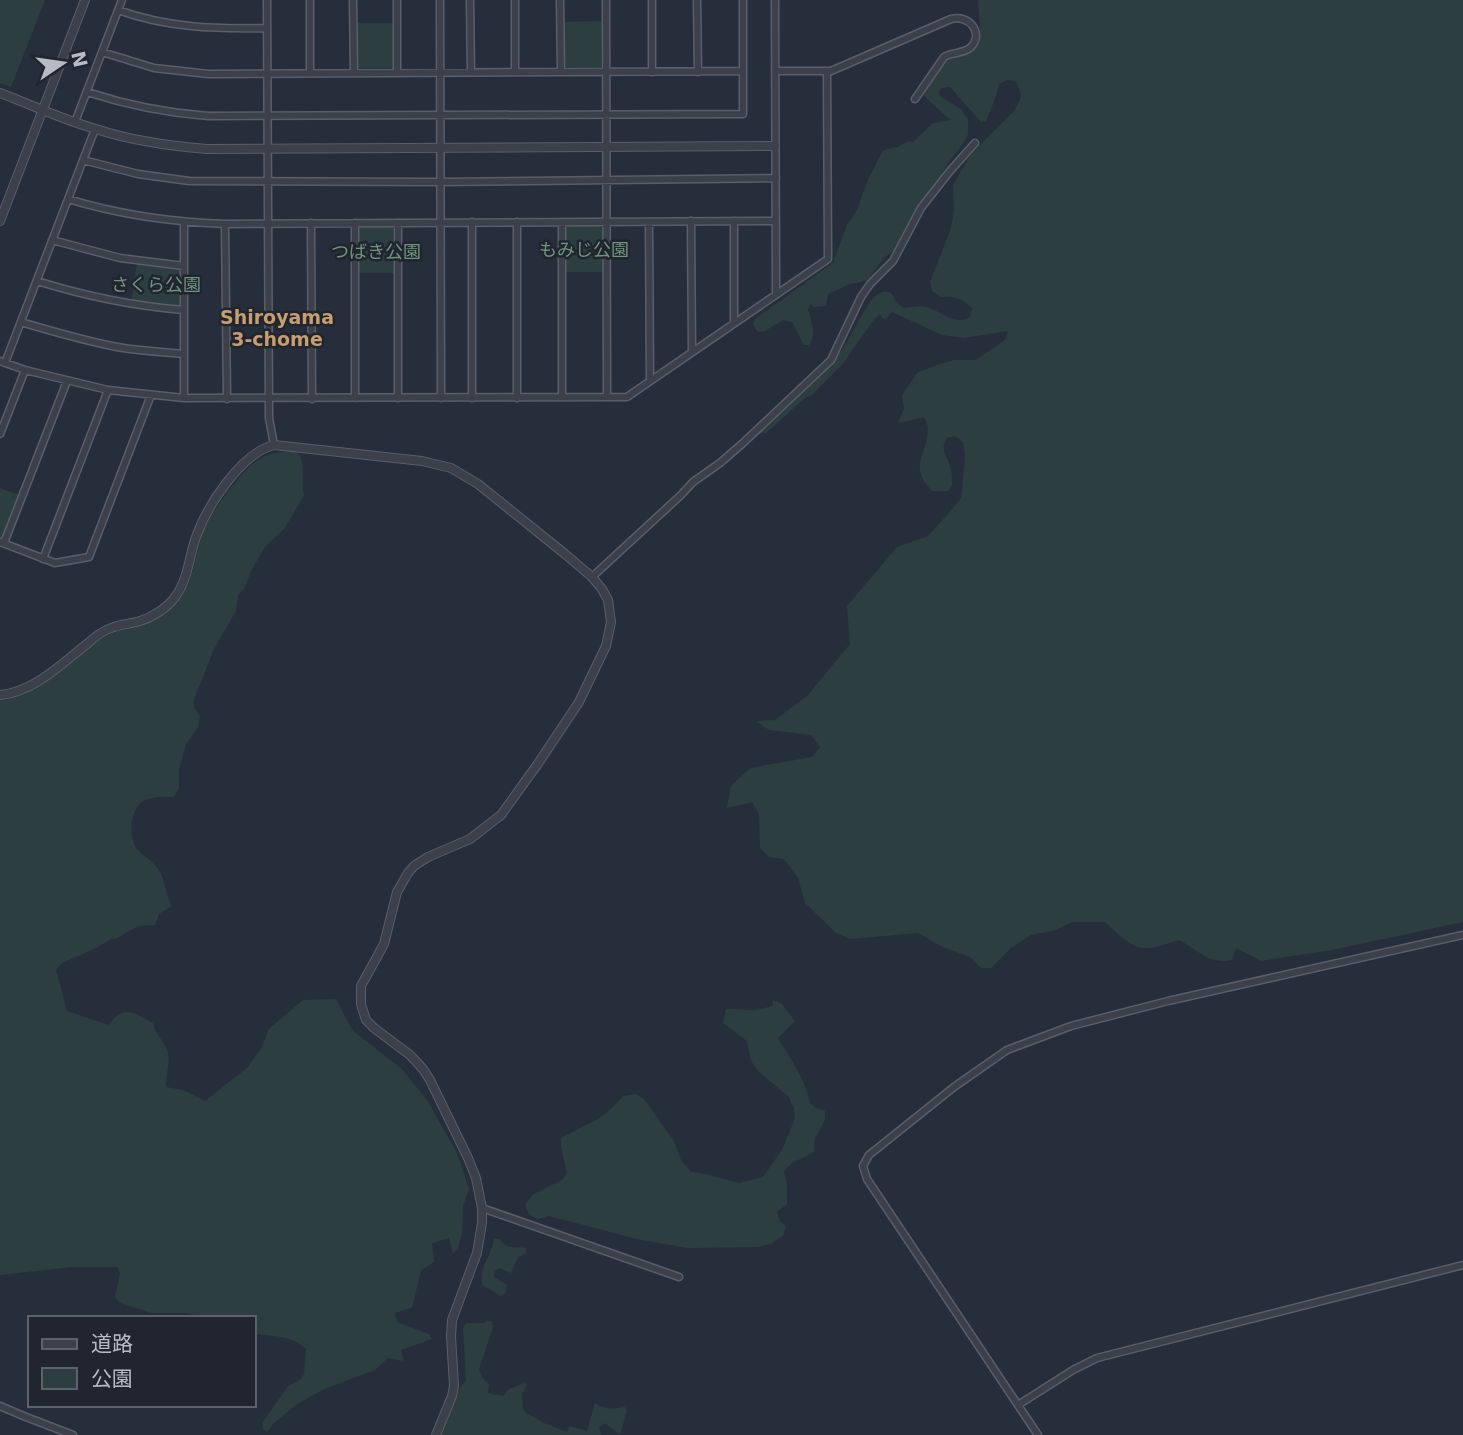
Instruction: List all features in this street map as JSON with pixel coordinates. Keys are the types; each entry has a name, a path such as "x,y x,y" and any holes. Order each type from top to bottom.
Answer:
{"street":[{"path":"0,221 85,0"},
{"path":"75,122 122,0"},
{"path":"267,0 268,399 274,445"},
{"path":"310,0 310,73"},
{"path":"353,0 354,73"},
{"path":"397,0 397,73"},
{"path":"440,0 441,398"},
{"path":"470,0 471,72"},
{"path":"515,0 515,72"},
{"path":"561,0 561,72"},
{"path":"606,0 607,397"},
{"path":"652,0 652,72"},
{"path":"698,0 698,72"},
{"path":"87,92 162,112 208,116 743,114 743,0"},
{"path":"775,0 776,294"},
{"path":"118,10 188,27 267,28"},
{"path":"775,71 827,71 951,19 967,19 975,30 973,44 968,50 947,54 915,99"},
{"path":"102,52 140,64 183,72 219,74 743,71"},
{"path":"95,129 3,362 108,390 184,398 627,397 828,259 827,71"},
{"path":"0,93 95,129 188,148 775,146"},
{"path":"592,577 693,482 752,435 831,360 861,297 893,261 921,208 975,143"},
{"path":"83,160 138,174 179,180 440,182 776,178"},
{"path":"68,199 118,213 184,222 226,224 776,221"},
{"path":"691,221 692,352"},
{"path":"734,221 734,323"},
{"path":"184,222 184,398"},
{"path":"472,222 472,398"},
{"path":"517,222 517,398"},
{"path":"562,222 562,397"},
{"path":"649,222 650,381"},
{"path":"311,223 312,399"},
{"path":"355,223 355,398"},
{"path":"398,223 398,398"},
{"path":"226,224 227,399"},
{"path":"52,240 120,258 184,266"},
{"path":"37,281 101,299 184,310"},
{"path":"21,322 103,344 184,354"},
{"path":"0,435 25,370"},
{"path":"67,381 2,543 55,562 89,557 151,396"},
{"path":"43,559 108,390"},
{"path":"0,695 32,685 112,627 140,621 168,605 184,582 195,540 207,513 243,465 266,447 274,445 422,461 451,468 478,484 592,577 602,589 608,600 611,622 606,646 579,702 500,815 470,839 428,857 408,873 397,892 384,944 361,986 361,1004 366,1020 410,1055 430,1080 468,1158 476,1178 482,1208 477,1253 452,1320 452,1396 436,1435"},
{"path":"1038,1435 867,1179 863,1166 869,1155 954,1087 1007,1051 1071,1026 1463,935"},
{"path":"482,1208 679,1277"},
{"path":"1018,1405 1097,1358 1463,1265"},
{"path":"0,1406 73,1435"}],"green space":[{"path":"0,0 45,0 11,87 0,83"},
{"path":"978,0 1463,0 1463,922 1332,950 1261,961 1236,948 1232,960 1224,961 1210,959 1179,940 1154,947 1138,947 1105,922 1072,922 1056,930 1031,935 1011,948 991,968 981,968 970,957 941,946 918,933 850,939 836,933 805,903 798,878 784,859 769,857 760,848 759,814 752,802 727,808 731,786 750,768 812,757 820,747 811,735 769,730 756,721 775,720 808,695 850,644 847,606 897,547 928,536 961,498 965,455 963,442 955,436 947,438 944,449 951,470 952,486 947,491 932,491 921,474 920,467 927,424 924,417 898,423 904,409 902,395 918,372 954,360 976,360 1005,340 1008,331 964,338 942,335 892,312 886,319 880,314 844,362 812,395 805,398 766,433 758,434 758,431 829,366 847,342 867,307 880,293 891,293 904,308 927,307 958,320 970,317 972,308 958,298 941,297 932,291 930,282 951,228 954,210 953,185 968,159 1014,111 1021,97 1015,81 1007,80 999,84 986,121 981,122 950,87 941,88 941,97 961,109 968,119 968,134 963,144 948,163 912,230 867,280 828,294 826,306 813,307 811,303 808,309 813,332 809,345 804,345 792,322 783,320 765,331 758,332 753,324 755,319 833,263 847,225 857,210 882,152 908,141 913,142 933,123 950,120 923,95 945,59 967,53 976,44 980,29"},
{"path":"602,21 601,67 565,67 564,22"},
{"path":"357,23 393,23 393,68 358,68"},
{"name":"もみじ公園","path":"568,225 602,227 603,272 565,272 565,229"},
{"name":"つばき公園","path":"359,227 393,227 394,273 358,273"},
{"name":"さくら公園","path":"137,264 180,270 180,306 131,301"},
{"path":"293,451 300,455 304,496 284,529 265,547 244,589 238,595 236,611 214,649 194,699 194,707 200,717 198,727 186,744 179,770 179,789 173,797 145,800 133,816 131,831 135,845 161,873 172,906 159,914 155,925 138,926 62,963 56,970 67,1011 108,1025 124,1012 153,1023 168,1053 166,1087 183,1090 205,1101 247,1068 262,1047 269,1029 303,1000 336,999 353,1031 402,1069 427,1100 457,1153 469,1189 463,1206 462,1233 458,1248 453,1254 449,1238 432,1243 434,1262 421,1270 412,1308 395,1313 397,1322 429,1334 432,1339 401,1350 404,1361 388,1358 375,1370 324,1389 297,1404 267,1432 263,1429 263,1422 288,1386 300,1380 304,1374 306,1349 282,1337 256,1334 256,1316 151,1313 121,1303 115,1297 120,1273 117,1267 72,1267 0,1275 0,699 33,690 105,637 164,614 172,607 189,583 205,528 215,511 246,470 261,458"},
{"path":"0,488 19,495 3,537 0,538"},
{"path":"773,1000 782,1004 795,1021 778,1038 801,1077 810,1103 825,1111 825,1120 815,1138 814,1152 792,1163 784,1171 787,1204 777,1212 780,1221 786,1226 783,1236 771,1244 758,1247 688,1248 637,1239 549,1216 537,1219 529,1214 525,1205 532,1195 562,1180 567,1174 561,1138 598,1119 623,1096 636,1094 644,1099 674,1141 681,1160 691,1172 739,1183 763,1177 783,1148 795,1118 794,1109 789,1097 759,1072 751,1061 747,1041 723,1023 726,1009 759,1009 772,1006"},
{"path":"494,1239 500,1239 508,1247 526,1248 527,1253 518,1257 511,1273 499,1268 494,1272 494,1277 507,1285 506,1292 501,1296 483,1286 482,1280 483,1268"},
{"path":"487,1320 492,1322 493,1327 479,1369 489,1385 488,1393 503,1396 509,1389 525,1383 527,1384 522,1394 523,1409 526,1413 567,1432 570,1426 587,1431 595,1403 610,1408 625,1407 627,1410 621,1432 619,1434 605,1423 599,1428 601,1435 441,1435 460,1388 466,1380 463,1328 466,1323 485,1323"}],"district":[{"name":"Shiroyama 3-chome","path":"277,328"}]}
